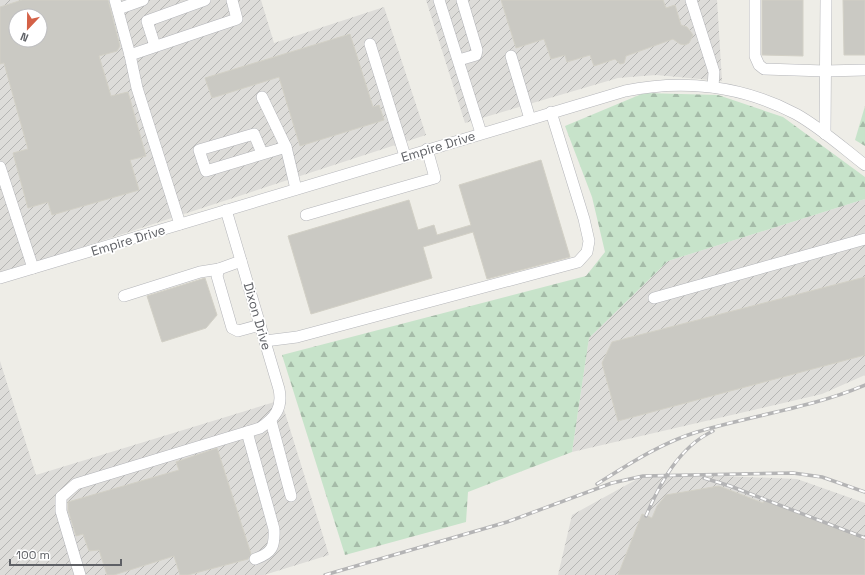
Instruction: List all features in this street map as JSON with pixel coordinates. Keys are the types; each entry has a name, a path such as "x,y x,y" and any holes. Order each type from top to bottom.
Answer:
{"street":[{"path":"143,0 117,5 137,88 180,224"},
{"path":"155,46 147,21 205,0"},
{"path":"130,56 155,46 237,19 232,0"},
{"path":"439,0 481,133"},
{"path":"459,60 476,55 477,50 462,0"},
{"path":"691,0 714,72 713,87"},
{"path":"755,0 755,56 759,65 764,69 825,71 865,70"},
{"path":"825,134 826,0"},
{"path":"370,44 404,156"},
{"path":"511,56 530,119"},
{"name":"Empire Drive","path":"0,278 551,112 640,88 672,85 713,87 743,93 779,106 798,115 865,165"},
{"path":"262,97 286,147 296,189"},
{"path":"265,341 297,337 578,262 587,252 589,241 584,219 551,112"},
{"path":"262,153 254,134 198,150 206,171 286,147"},
{"path":"306,215 435,178 427,149"},
{"path":"0,167 34,268"},
{"name":"Dixon Drive","path":"226,210 281,397 278,411 271,421"},
{"path":"654,298 865,239"},
{"path":"124,296 200,272 219,269 241,261"},
{"path":"219,269 217,276 232,328 238,332 260,325"},
{"path":"80,575 61,511 60,497 76,484 248,432 260,428 271,421 291,496"},
{"path":"248,432 274,529 272,548 268,554 255,559"}],"shaded area":[{"path":"0,0 261,0 274,43 384,7 426,135 0,274"},
{"path":"426,0 717,0 722,81 656,75 618,78 465,123"},
{"path":"865,199 865,375 822,394 572,452 589,338 668,261"},
{"path":"0,361 36,475 281,400 329,555 264,575 0,575"},
{"path":"721,476 797,479 865,503 865,575 558,575 572,515 641,477"}],"green space":[{"path":"644,93 718,95 783,117 865,177 865,199 668,261 589,338 572,452 468,492 466,522 345,555 282,355 586,276 605,252 592,197 565,126"},
{"path":"865,106 865,146 855,140"}],"building":[{"path":"22,0 108,0 120,46 117,51 99,56 111,96 128,92 146,156 130,160 139,190 52,215 48,202 28,208 13,153 28,149 4,63 0,64 0,7"},
{"path":"501,0 663,0 666,8 675,5 681,25 687,27 693,35 689,43 685,45 680,44 673,39 626,56 624,63 620,64 615,59 594,66 590,55 567,62 565,55 551,59 544,39 516,48"},
{"path":"762,0 803,0 803,56 762,55"},
{"path":"843,0 865,0 865,55 844,55"},
{"path":"350,34 373,107 379,105 384,120 300,146 279,77 212,98 205,78"},
{"path":"541,160 570,257 487,279 473,232 423,247 432,278 311,314 288,236 409,200 418,230 434,225 437,235 471,225 459,185"},
{"path":"865,277 865,355 618,421 602,363 612,342"},
{"path":"205,278 217,315 206,328 162,342 147,296"},
{"path":"217,448 251,554 248,559 188,575 180,575 174,556 114,575 107,575 99,550 89,551 83,534 76,536 68,510 68,502 179,470 176,462"},
{"path":"719,486 763,503 764,500 865,540 865,575 618,575 642,514 652,518 657,506 666,495"}],"railway":[{"path":"597,484 646,455 671,442 697,432 824,400 865,385"},
{"path":"646,516 664,479 672,467 690,446 713,431"},
{"path":"325,575 507,522 612,483 643,476 793,473 822,477 865,492"},
{"path":"704,478 730,486 865,538"}]}
